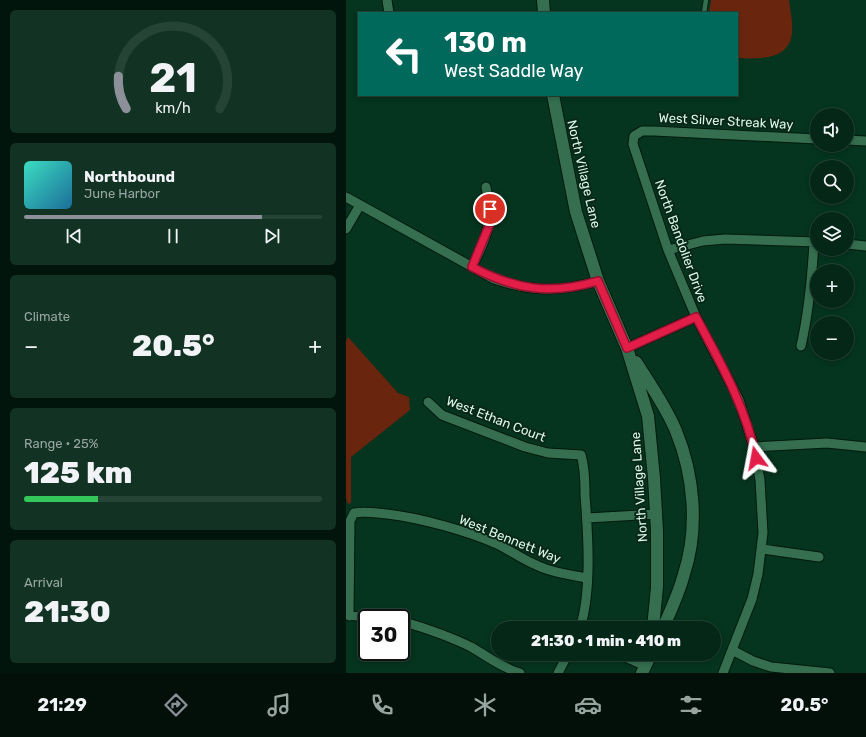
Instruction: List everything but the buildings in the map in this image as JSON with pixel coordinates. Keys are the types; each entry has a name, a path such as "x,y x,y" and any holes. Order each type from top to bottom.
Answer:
{"street":[{"path":"387,0 389,12"},
{"path":"543,0 544,12"},
{"name":"North Village Lane","path":"553,96 576,212 598,281 627,348 648,416 657,514 657,587 654,621"},
{"name":"West Silver Streak Way","path":"634,136 642,131 654,131 810,139"},
{"name":"North Bandolier Drive","path":"634,136 633,144 668,250 696,317 739,400 754,447 760,480 762,501 762,549 752,599 723,673"},
{"path":"854,140 866,141"},
{"path":"472,267 489,226 490,209 486,187"},
{"path":"346,197 494,279 516,286 559,290 598,281"},
{"path":"346,229 360,205"},
{"path":"668,250 703,240 725,239 810,242"},
{"path":"854,245 866,246"},
{"path":"801,346 807,320 814,256"},
{"path":"627,348 696,317"},
{"name":"North Village Lane","path":"627,348 651,385 675,429 683,451 691,490 692,516 690,553 678,595 666,621"},
{"name":"West Ethan Court","path":"428,402 442,415 525,447 548,453 581,455 584,464 587,518"},
{"path":"754,447 827,442 866,447"},
{"name":"West Bennett Way","path":"348,616 350,521 354,513 362,512 389,514 422,521 477,537 498,545 540,566 564,574 587,578"},
{"path":"583,621 587,578 587,518 657,514"},
{"path":"762,549 819,557"},
{"path":"348,616 358,617"},
{"path":"410,624 426,628 470,647 510,670 520,673"},
{"path":"732,650 753,661 771,667 830,673"},
{"path":"558,673 564,661"}],"lane":[{"path":"704,12 706,0"}],"shaded area":[{"path":"711,0 789,0 792,23 790,41 786,48 780,53 772,56 763,58 738,58 738,12 709,12"},
{"path":"348,337 398,393 409,397 410,410 351,457 351,503 348,504 346,498 346,341"}],"route":[{"path":"490,209 489,226 482,247 472,267 494,279 516,286 559,290 598,281 627,348 696,317 739,400 747,423 756,458"}]}
